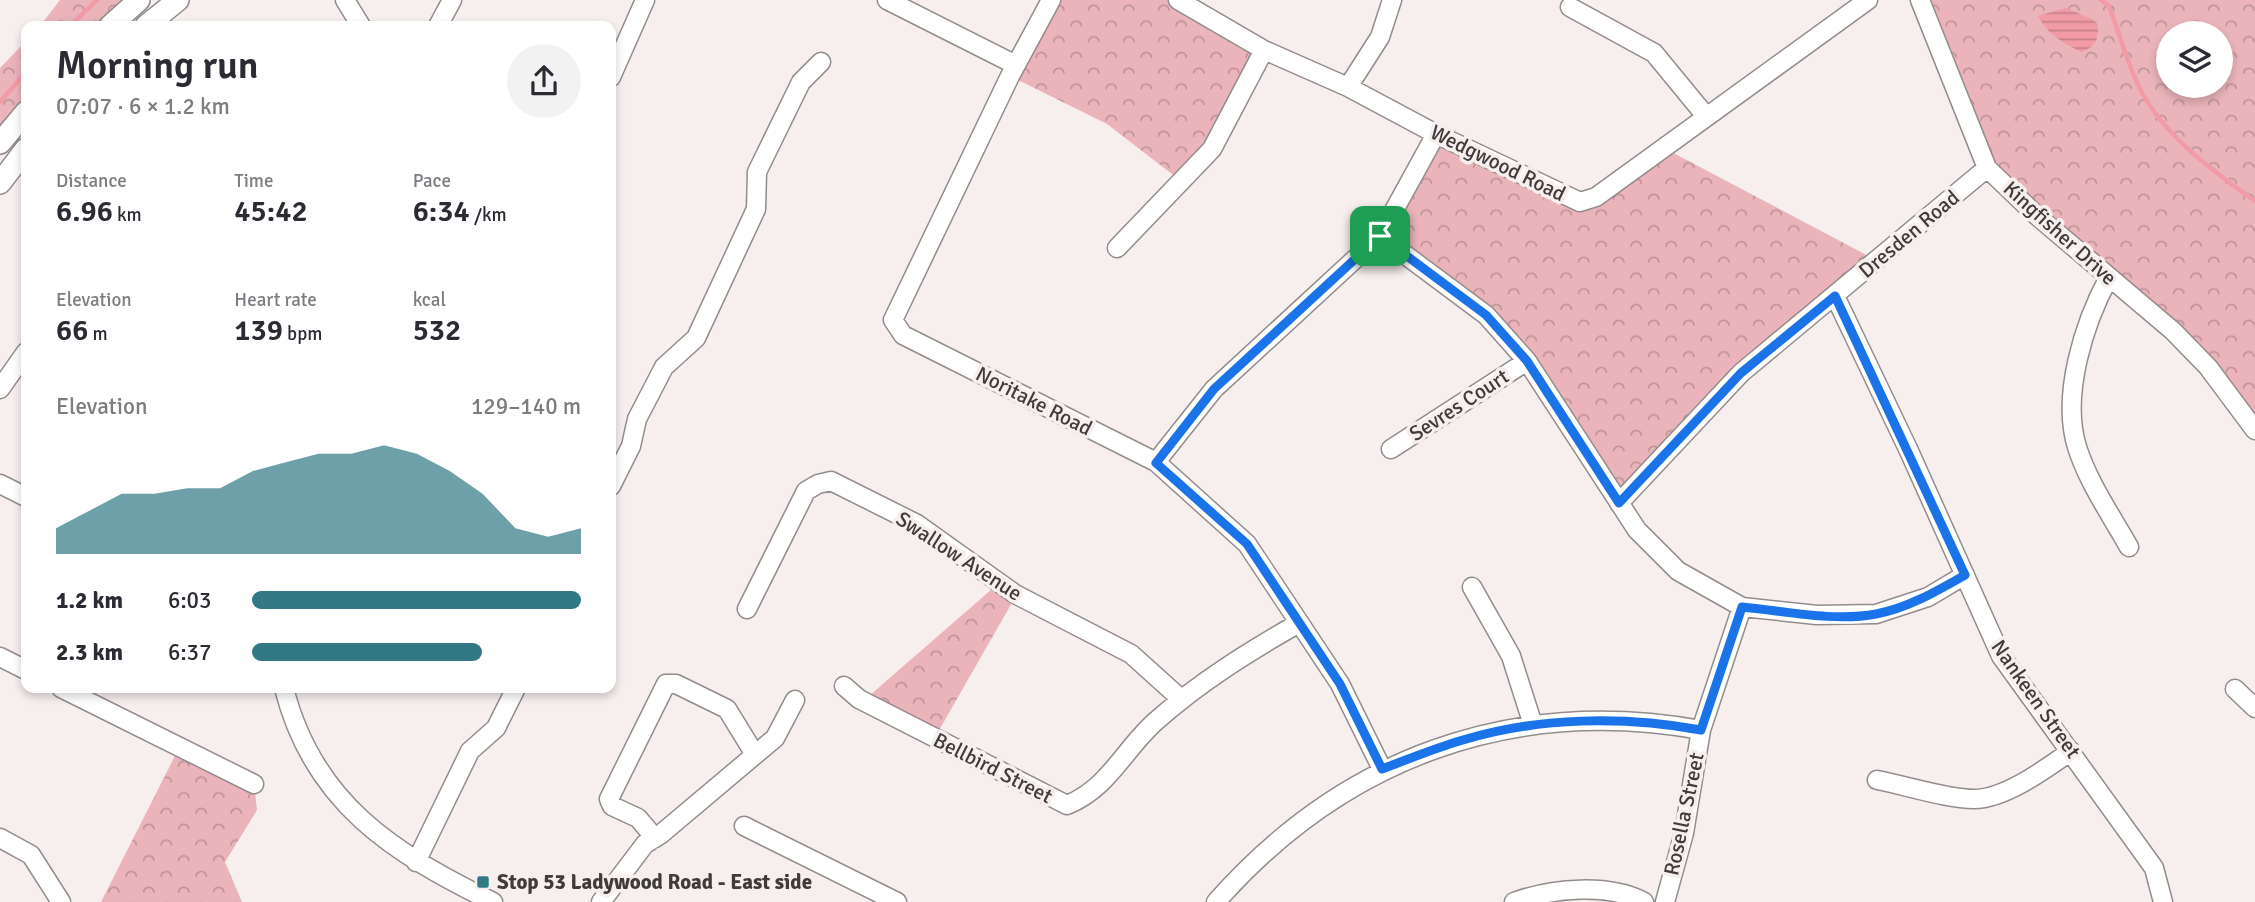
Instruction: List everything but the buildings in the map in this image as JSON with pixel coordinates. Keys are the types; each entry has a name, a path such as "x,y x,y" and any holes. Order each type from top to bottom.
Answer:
{"main road":[{"path":"116,21 139,0"},
{"path":"152,21 178,0"},
{"path":"0,143 21,118"},
{"path":"0,183 21,156"}],"street":[{"path":"345,0 358,21"},
{"path":"441,21 452,0"},
{"path":"616,66 645,0"},
{"path":"887,0 1016,65"},
{"name":"Noritake Road","path":"1051,0 1016,65 893,320 903,335 1156,463 1247,544 1340,684 1382,769"},
{"name":"Wedgwood Road","path":"1178,0 1264,50 1348,88 1436,134 1580,202 1596,197 1705,115 1868,0"},
{"path":"1348,88 1380,37 1392,0"},
{"name":"Kingfisher Drive","path":"1920,0 1987,169 2173,331 2208,367 2255,430"},
{"path":"1570,7 1654,53 1705,115"},
{"path":"1117,248 1212,149 1264,50"},
{"path":"616,476 631,446 637,419 664,367 695,338 756,209 757,172 801,82 821,62"},
{"path":"1156,463 1214,389 1380,236 1436,134"},
{"name":"Dresden Road","path":"1619,503 1741,373 1987,169"},
{"path":"1380,236 1486,315 1527,361 1637,530 1678,571 1742,607 1817,615 1876,614 1928,597 1965,575"},
{"path":"2109,277 2090,312 2072,390 2075,431 2076,444 2086,469 2129,547"},
{"name":"Nankeen Street","path":"1835,296 2001,656 2154,868 2163,902"},
{"path":"0,390 21,359"},
{"name":"Sevres Court","path":"1391,449 1527,361"},
{"name":"Swallow Avenue","path":"747,609 806,491 831,481 917,524 1015,594 1131,654 1181,699"},
{"path":"0,484 21,494"},
{"path":"1472,587 1511,656 1533,725"},
{"name":"Rosella Street","path":"1665,902 1684,833 1701,730 1742,607"},
{"name":"Bellbird Street","path":"844,685 859,699 1067,805 1089,796 1153,723 1207,678 1299,623"},
{"path":"0,657 21,668"},
{"path":"655,838 638,818 612,806 609,799 666,684 676,684 727,709 754,753"},
{"path":"2235,689 2255,708"},
{"path":"71,693 254,784"},
{"path":"286,693 305,750 350,812 416,862 493,902"},
{"path":"416,862 471,751 496,728 514,693"},
{"path":"601,902 645,844 775,738 796,700"},
{"path":"1216,902 1278,838 1324,803 1382,769 1464,739 1533,725 1653,721 1701,730"},
{"path":"1877,780 1973,799 1990,796 2036,775 2071,751"},
{"path":"744,826 897,902"},
{"path":"0,838 31,855 57,901"},
{"path":"1514,902 1558,893 1605,891 1626,892 1644,902"}],"green space":[{"path":"60,0 129,0 106,21 44,21"},
{"path":"1051,0 1178,0 1264,50 1181,181 1107,124 1010,76"},
{"path":"1920,0 2255,0 2255,430 2208,367 1987,168"},
{"path":"21,46 21,108 0,135 0,68"},
{"path":"1436,134 1579,202 1662,147 1876,260 1741,373 1619,503 1527,361 1380,236"},
{"path":"992,589 1013,601 938,732 869,696"},
{"path":"180,746 254,784 257,810 225,862 242,902 101,902"}],"shaded area":[{"path":"2066,8 2092,19 2098,27 2095,43 2090,48 2081,52 2062,41 2051,33 2038,16"}],"waterway":[{"path":"75,21 97,0"},
{"path":"2101,0 2109,6 2135,78 2156,115 2203,162 2255,201"},
{"path":"0,102 21,78"}],"place":[{"name":"Stop 53 Ladywood Road - East side","path":"483,882"}],"route":[{"path":"1380,236 1486,315 1527,361 1619,503 1741,373 1835,296 1965,575 1928,597 1876,614 1817,615 1742,607 1701,730 1653,721 1533,725 1464,739 1382,769 1340,684 1247,544 1156,463 1214,389 1380,236"}]}
